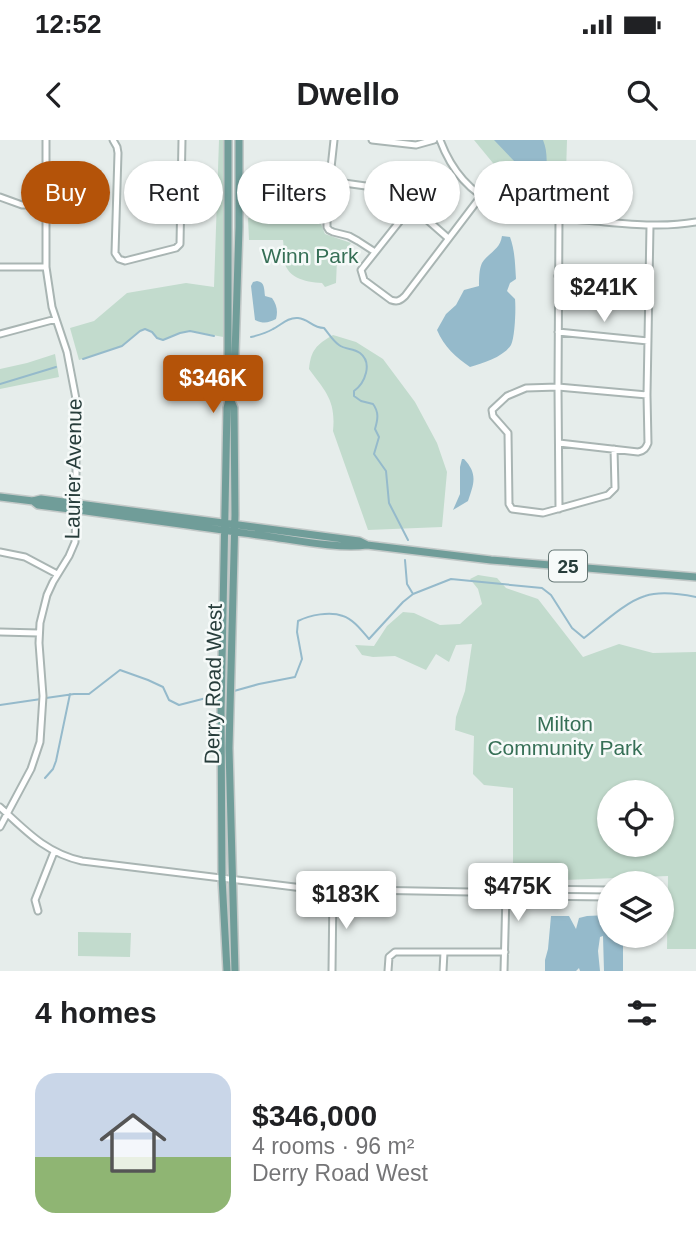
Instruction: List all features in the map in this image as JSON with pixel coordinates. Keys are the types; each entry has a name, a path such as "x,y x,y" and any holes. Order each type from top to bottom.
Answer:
{"main road":[{"name":"Derry Road West","path":"227,971 222,878 221,681 227,408 230,399 231,360 228,354 228,140"},
{"name":"Derry Road West","path":"231,360 235,355 239,140"},
{"name":"Derry Road West","path":"230,399 234,408 234,528 229,748 235,971"},
{"path":"0,496 33,500 38,505 76,506 224,526"},
{"name":"25","path":"224,526 317,543 358,547 367,545 491,560 696,577"}],"street":[{"name":"Laurier Avenue","path":"46,140 46,161"},
{"path":"113,140 118,153 115,253 119,259 125,261 176,248 180,244 182,140"},
{"path":"332,161 334,140"},
{"path":"372,140 416,145 434,140"},
{"path":"440,140 458,174 474,189"},
{"path":"0,197 21,205"},
{"path":"397,224 361,270 364,280 391,300 399,301 474,205"},
{"path":"627,224 650,226 696,222"},
{"name":"Laurier Avenue","path":"0,827 31,769 40,742 43,685 39,633 43,610 57,574 75,542 76,399 46,267 47,224"},
{"path":"327,224 329,230 349,236 375,252"},
{"path":"431,224 448,238"},
{"path":"559,224 559,509"},
{"path":"559,443 638,452 647,447 650,226"},
{"path":"0,267 46,267"},
{"path":"558,276 649,284"},
{"path":"0,334 56,319"},
{"path":"558,332 648,341"},
{"path":"614,449 614,490 604,497 543,513 511,509 508,433 491,413 494,407 507,397 526,388 558,387 647,395"},
{"path":"0,552 25,557 57,574"},
{"path":"0,632 39,633"},
{"path":"0,807 32,837 54,852 82,861 299,888 597,897"},
{"path":"38,911 36,900 54,852"},
{"path":"519,893 527,888 597,890"},
{"path":"331,971 333,890"},
{"path":"505,971 506,893"},
{"path":"388,971 389,957 395,952 505,952"},
{"path":"443,952 443,971"}],"green space":[{"path":"219,140 231,140 229,338 190,331 163,340 145,329 122,346 79,360 70,328 94,321 127,293 186,283 214,287 216,224 223,224 223,161 218,161"},
{"path":"474,140 567,140 566,161 491,161"},
{"name":"Winn Park","path":"248,224 321,224 325,234 351,243 337,260 336,283 325,287 322,283 297,278 288,270 283,257 283,240 249,240"},
{"path":"333,335 356,342 383,359 415,402 437,443 447,472 442,527 368,530 333,431 331,404 309,369 315,349"},
{"path":"55,354 59,377 0,389 0,369"},
{"name":"Milton Community Park","path":"478,575 497,578 506,588 538,599 583,657 619,644 653,653 696,652 696,949 667,949 674,948 674,871 597,871 597,879 513,882 513,788 484,785 473,774 474,736 455,730 456,717 465,691 472,644 456,645 449,662 436,654 426,670 395,656 362,655 355,645 374,646 387,626 403,612 414,613 440,625 460,624 482,604 478,589 470,579"},
{"path":"78,932 131,933 130,957 78,956"}],"water":[{"path":"494,140 543,140 547,161 514,161"},
{"path":"502,236 510,237 513,247 516,279 510,283 507,291 515,299 512,341 498,356 470,367 451,351 437,330 464,290 479,286 482,263 497,248"},
{"path":"257,281 263,284 265,296 272,298 276,306 276,319 263,322 255,320 251,286"},
{"path":"462,459 471,469 473,484 468,501 453,510 460,494"},
{"path":"551,916 569,916 576,929 579,918 597,916 600,971 580,971 579,968 576,971 545,971"},
{"path":"603,948 623,948 623,971 604,971"}],"waterway":[{"path":"251,337 298,318 324,328 339,345 357,351 364,357 366,373 354,391 354,396 373,404 376,410 375,429 379,437 374,454 386,471 389,503 408,540"},
{"path":"83,359 122,346 145,329 163,340 190,331 214,336"},
{"path":"0,384 56,367"},
{"path":"405,560 407,584 413,594"},
{"path":"234,691 295,677 302,659 297,632 298,621 320,614 338,615 350,620 369,639 413,594 451,579 542,588 551,595 572,628 584,638 621,608 645,596 664,593 696,597"},
{"path":"46,698 89,694 120,670 163,687 169,700 179,705 218,695"},
{"path":"45,778 56,761 70,694"},
{"path":"0,705 41,699"}]}
